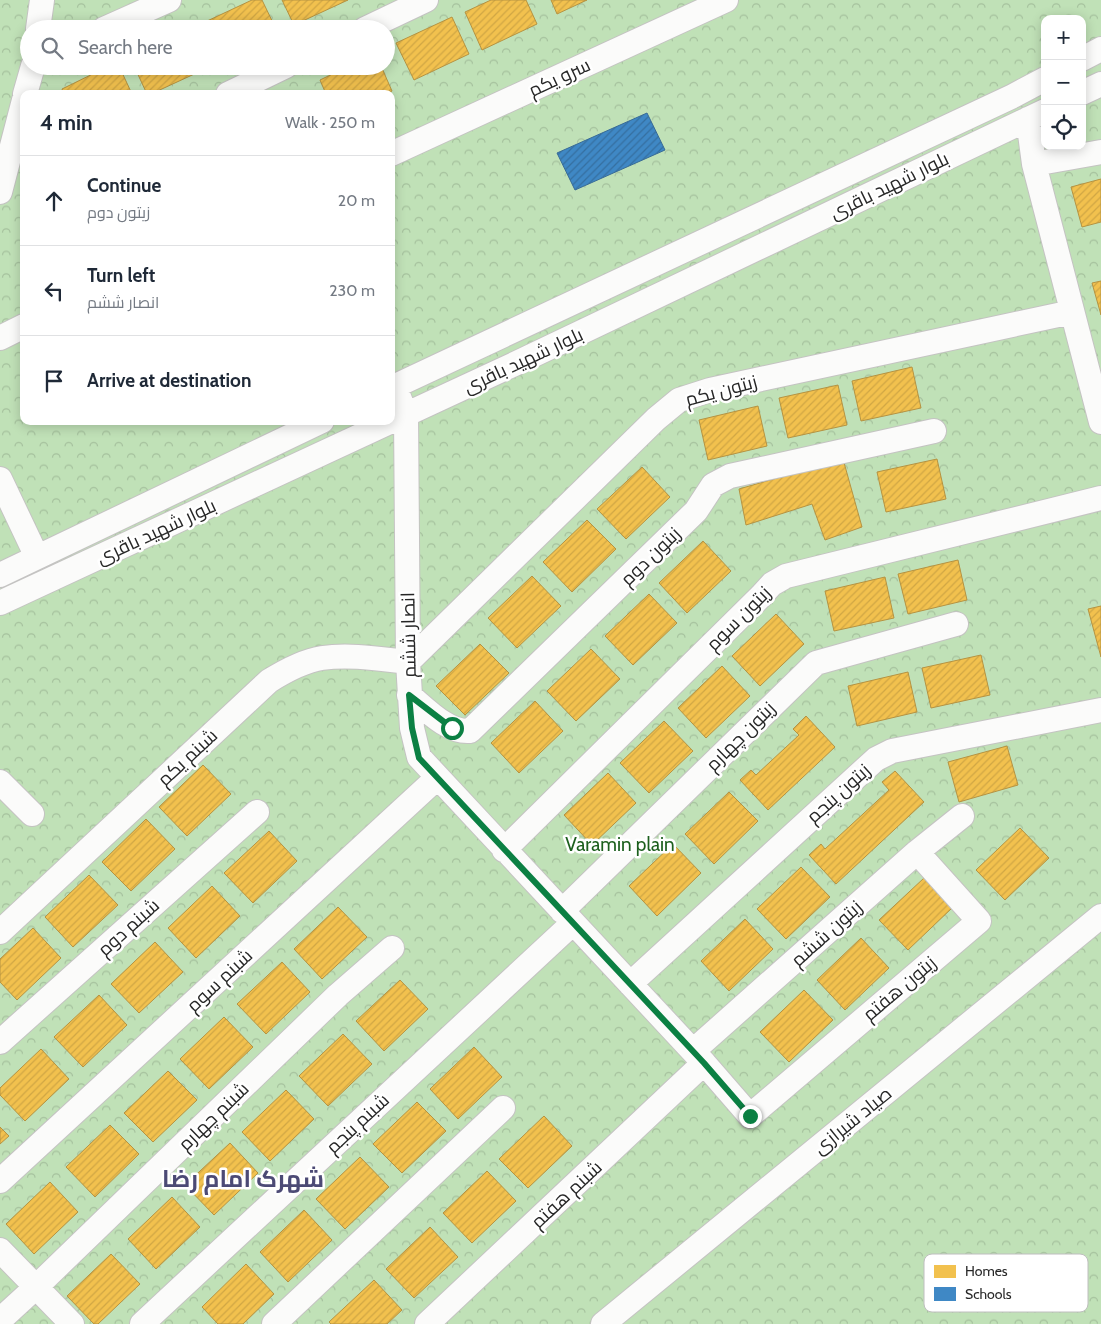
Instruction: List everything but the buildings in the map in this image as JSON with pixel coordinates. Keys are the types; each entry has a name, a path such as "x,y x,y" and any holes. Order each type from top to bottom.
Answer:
{"street":[{"path":"39,20 42,0"},
{"path":"124,20 169,0"},
{"path":"384,20 426,0"},
{"name":"سرو یکم","path":"395,152 726,0"},
{"path":"1086,57 1101,49"},
{"path":"26,90 30,75"},
{"path":"236,90 267,75"},
{"name":"بلوار شهید باقری","path":"395,387 1041,81"},
{"path":"1086,91 1101,84"},
{"path":"1036,115 1034,164 1072,312 1091,342 1101,422"},
{"name":"بلوار شهید باقری","path":"395,420 1036,115"},
{"path":"9,183 20,122"},
{"path":"1034,164 1101,152"},
{"name":"زیتون یکم","path":"408,662 649,426 679,400 710,390 1072,312"},
{"path":"0,338 20,328"},
{"path":"395,392 406,415"},
{"name":"انصار ششم","path":"406,415 409,695 412,728 419,758 699,1057 750,1116"},
{"name":"بلوار شهید باقری","path":"0,575 314,425"},
{"name":"بلوار شهید باقری","path":"0,604 385,425"},
{"name":"زیتون دوم","path":"409,695 452,728 461,732 470,731 696,512 713,485 730,476 934,431"},
{"path":"0,479 37,557"},
{"name":"زیتون سوم","path":"504,850 772,584 786,576 1101,498"},
{"name":"زیتون چهارم","path":"567,917 816,663 956,624"},
{"name":"شبنم یکم","path":"0,932 269,681 289,669 322,658 358,657 408,662"},
{"name":"زیتون پنجم","path":"630,984 876,759 892,751 1101,710"},
{"name":"شبنم سوم","path":"0,1181 438,778"},
{"path":"0,782 32,814"},
{"name":"شبنم دوم","path":"0,1042 257,812"},
{"name":"زیتون ششم","path":"699,1057 917,852 962,816"},
{"name":"زیتون هفتم","path":"750,1116 979,921 917,852"},
{"name":"صیاد شیرازی","path":"603,1324 1101,916"},
{"name":"شبنم پنجم","path":"142,1324 567,917"},
{"name":"شبنم چهارم","path":"0,1320 338,995 392,948"},
{"name":"شبنم هفتم","path":"427,1324 699,1057"},
{"path":"274,1324 503,1108"},
{"path":"0,1250 72,1324"}],"green space":[{"name":"Varamin plain","path":"0,0 1101,0 1101,1324 0,1324"}],"district":[{"name":"شهرک امام رضا","path":"243,1179"}],"route":[{"path":"452,728 409,695 412,728 419,758 704,1063 750,1116"}]}
